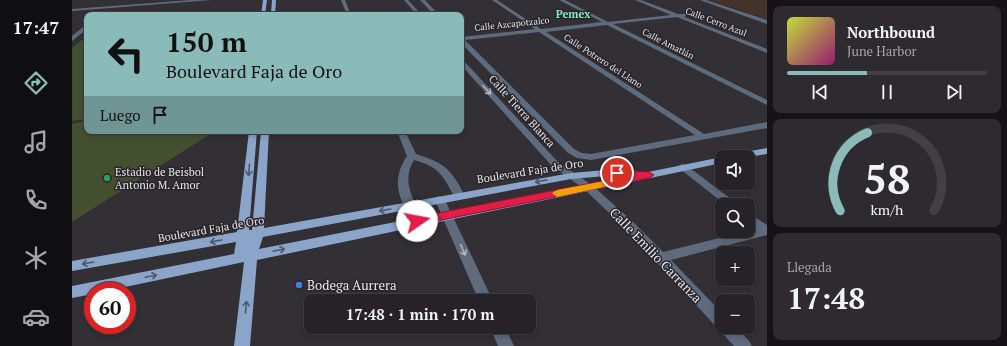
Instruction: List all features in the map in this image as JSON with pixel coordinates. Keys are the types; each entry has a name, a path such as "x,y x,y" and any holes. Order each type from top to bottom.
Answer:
{"main road":[{"path":"263,12 265,0"},
{"path":"273,12 274,0"},
{"path":"242,346 245,256 243,236 253,134"},
{"path":"245,256 258,234 265,134"},
{"path":"755,153 766,151"},
{"path":"72,292 715,161"},
{"name":"Boulevard Faja de Oro","path":"72,266 258,234 571,176 629,172 649,175"}],"street":[{"path":"102,12 116,0"},
{"path":"109,6 176,0"},
{"path":"72,8 210,0"},
{"path":"343,0 348,12"},
{"path":"406,0 417,12"},
{"path":"422,0 434,12"},
{"name":"Calle Potrero del Llano","path":"487,0 699,138"},
{"name":"Calle Potrero del Llano","path":"494,0 535,30"},
{"name":"Calle Amatlán","path":"561,0 767,99"},
{"name":"Calle Amatlán","path":"567,0 767,103"},
{"name":"Calle Cerro Azul","path":"637,0 678,14"},
{"name":"Calle Cerro Azul","path":"645,0 766,49"},
{"path":"702,0 767,22"},
{"name":"Calle Azcapotzalco","path":"464,38 678,14"},
{"path":"72,39 84,29"},
{"path":"464,41 571,151 580,156 592,157 767,125"},
{"name":"Calle Tierra Blanca","path":"464,64 555,164 588,187"},
{"path":"402,134 412,156 434,163 443,168 450,176 460,196"},
{"path":"410,206 402,182 404,169 412,156"},
{"path":"683,168 724,198"},
{"name":"Calle Emilio Carranza","path":"588,187 629,225 715,316"},
{"path":"440,200 483,294"},
{"path":"755,222 767,231"},
{"path":"660,258 767,231"},
{"path":"500,334 506,346"},
{"path":"733,334 744,346"}],"shaded area":[{"path":"710,0 767,0 767,19"}],"green space":[{"path":"84,40 84,119 72,121 72,48"},
{"name":"Estadio de Beisbol Antonio M. Amor","path":"84,121 84,134 210,134 72,222 72,124"}],"slow traffic":[{"path":"557,193 610,183"}],"place":[{"name":"Estadio de Beisbol Antonio M. Amor","path":"107,178"},
{"name":"Bodega Aurrera","path":"299,285"}],"district":[{"name":"Pemex","path":"573,14"}],"route":[{"path":"417,221 649,175 629,172 617,173"}]}
